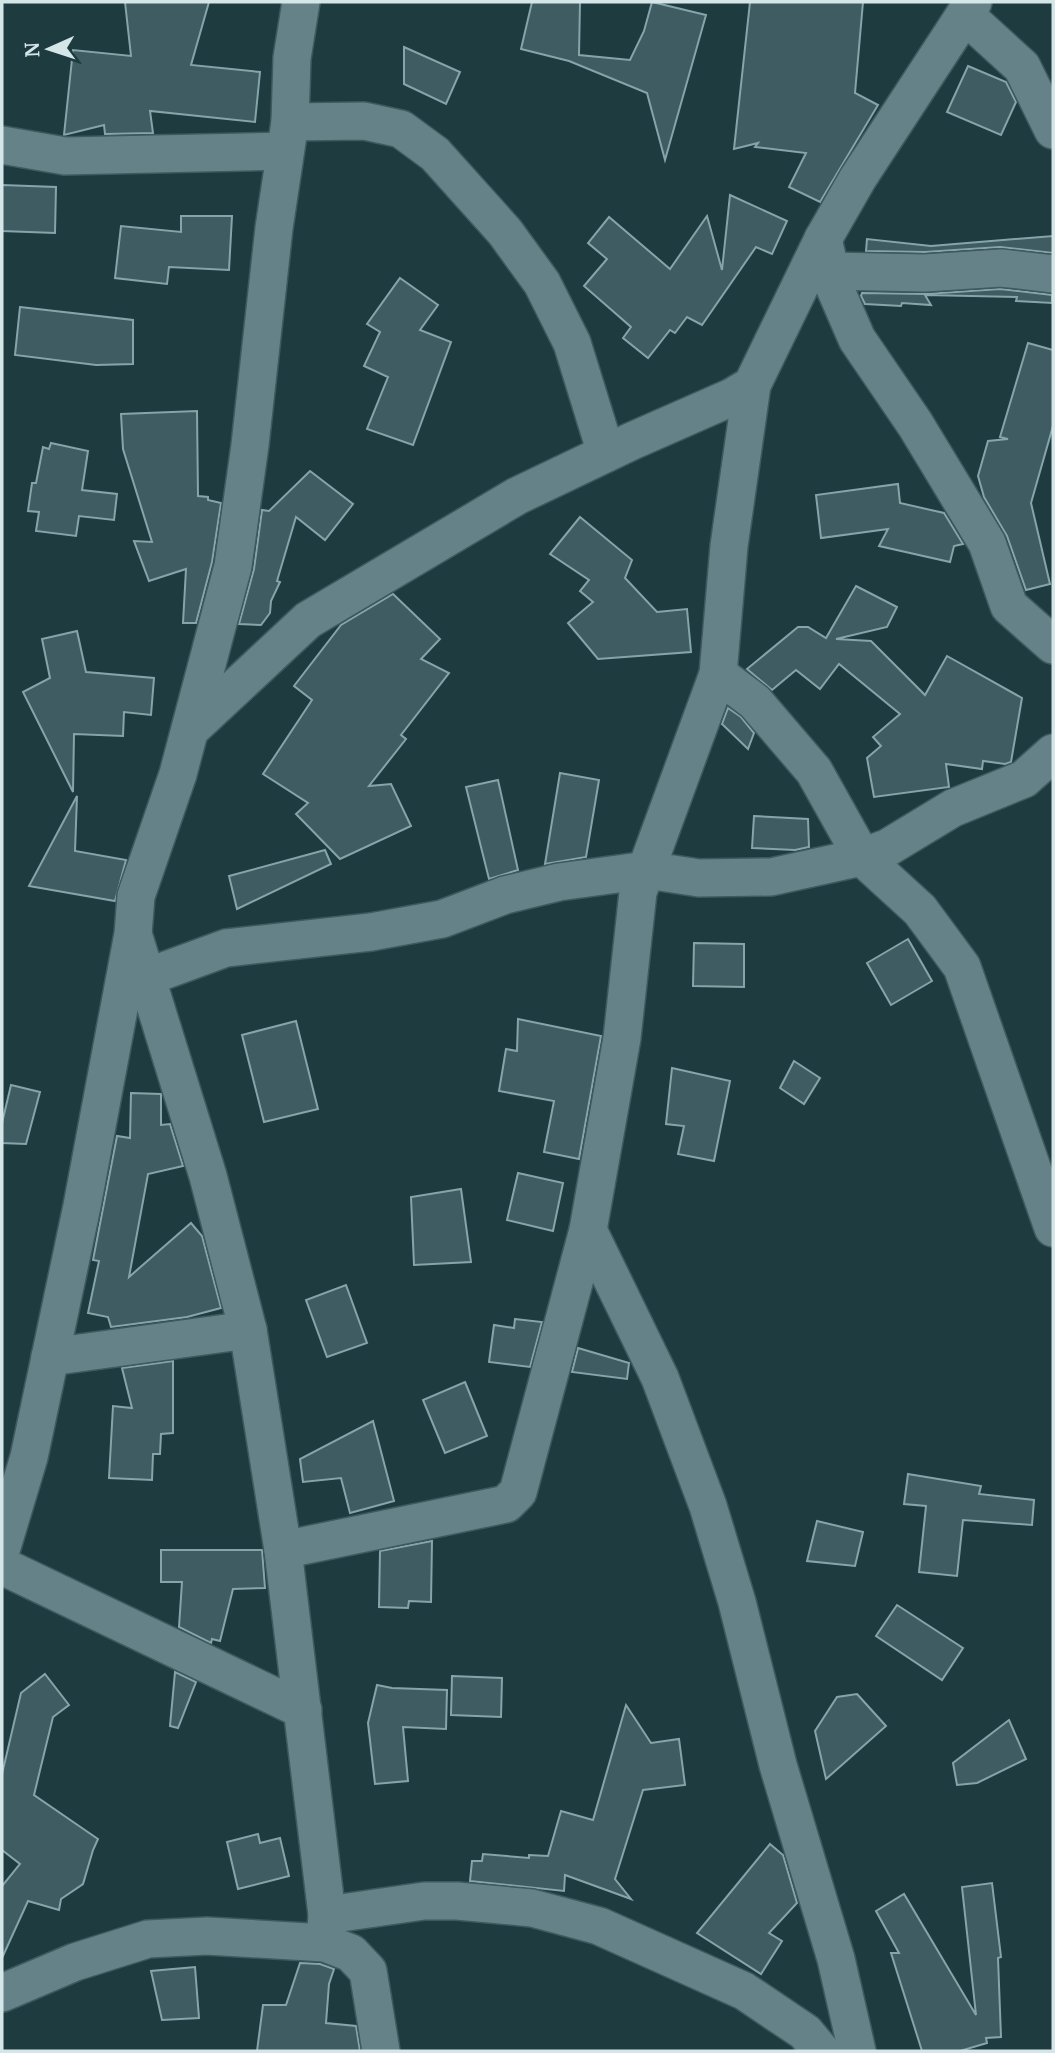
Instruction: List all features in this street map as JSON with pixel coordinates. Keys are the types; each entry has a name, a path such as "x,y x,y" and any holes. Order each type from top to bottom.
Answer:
{"street":[{"path":"2,1547 29,1457 82,1206 133,934 136,896 191,729 233,566 246,481 274,228 288,137 292,58 301,2"},
{"path":"283,1550 506,1504 518,1492 588,1230 622,1038 638,892 718,674 729,546 752,385 827,255 858,178 969,8 1022,67 1053,130"},
{"path":"2,145 65,156 288,137 364,121 401,129 435,154 505,232 542,283 572,343 606,453"},
{"path":"827,255 925,273 1001,268 1053,274"},
{"path":"827,255 834,286 857,338 915,424 987,543 1009,606 1053,645"},
{"path":"191,729 308,620 517,496 732,397 752,385"},
{"path":"718,674 755,702 814,771 862,857 920,910 962,967 1053,1227"},
{"path":"147,977 226,948 371,932 442,919 505,895 559,882 647,870 699,878 771,877 862,857 887,848 953,808 1024,779 1053,753"},
{"path":"133,934 208,1177 248,1330 283,1550 326,1929 368,1971 381,2051"},
{"path":"588,1230 660,1378 708,1506 737,1602 778,1765 836,1959 858,2051"},
{"path":"50,1357 248,1330"},
{"path":"2,1566 303,1710"},
{"path":"2,1993 75,1962 148,1939 326,1929 424,1901 457,1901 532,1909 599,1926 744,1991 805,2032 821,2051"}],"building":[{"path":"125,2 209,2 191,65 260,72 255,122 150,111 153,133 105,134 104,125 64,135 73,50 131,56"},
{"path":"532,2 580,2 579,55 630,60 644,31 652,2 706,15 665,160 647,93 569,61 521,49"},
{"path":"750,2 863,2 855,93 878,105 820,202 789,187 806,153 755,147 758,143 734,149"},
{"path":"404,47 460,72 446,104 404,84"},
{"path":"968,66 1006,82 1016,102 1001,135 947,112"},
{"path":"2,185 56,187 55,233 2,231"},
{"path":"730,195 787,221 772,254 756,247 702,325 687,317 675,333 670,330 648,358 623,338 631,327 584,286 607,259 588,243 609,217 670,269 707,216 722,270"},
{"path":"181,216 232,216 229,270 169,267 167,284 115,278 121,226 181,232"},
{"path":"1053,236 1053,253 1000,247 925,252 866,251 867,239 931,246"},
{"path":"400,278 438,305 420,330 451,342 413,445 367,429 388,377 364,366 380,332 367,324"},
{"path":"1000,289 1052,295 1052,303 1016,301 1017,297 925,295 931,305 902,303 901,306 865,304 861,296 862,293 926,294"},
{"path":"20,307 133,320 133,364 96,365 15,355"},
{"path":"1028,343 1053,350 1053,426 1031,503 1050,584 1026,590 1007,536 984,497 978,476 988,441 1008,439 1000,437"},
{"path":"197,411 198,496 221,503 212,562 196,623 183,623 186,569 149,581 134,541 152,542 123,449 121,414"},
{"path":"51,443 88,451 82,490 117,494 114,520 79,516 76,536 36,531 39,512 28,511 32,483 36,483 43,447 49,449"},
{"path":"310,471 353,504 325,540 296,517 277,581 280,582 271,601 270,613 261,625 239,624 254,569 262,510 269,511"},
{"path":"898,484 900,503 944,513 963,544 954,546 950,562 879,546 888,529 821,538 816,495"},
{"path":"580,517 632,560 625,578 657,612 687,609 691,652 598,659 568,623 593,602 580,591 589,580 550,554"},
{"path":"856,586 897,607 887,627 836,639 871,641 925,695 947,656 1022,698 1011,762 1005,764 983,761 982,769 946,764 949,787 874,797 867,758 881,746 873,737 900,714 839,664 820,689 796,670 772,690 747,669 798,627 808,627 826,638"},
{"path":"393,594 440,639 421,659 449,673 401,735 406,739 369,786 391,784 411,826 340,859 296,814 308,803 263,774 312,700 294,686 341,625"},
{"path":"77,631 86,672 154,678 151,715 124,712 123,736 74,734 73,792 23,692 50,678 42,639"},
{"path":"728,708 741,717 754,733 748,749 722,724"},
{"path":"560,773 599,780 586,857 545,864"},
{"path":"498,780 518,870 489,879 466,787"},
{"path":"77,796 75,851 126,860 115,901 29,886"},
{"path":"754,816 808,819 809,847 795,850 752,848"},
{"path":"325,850 331,864 237,909 229,876"},
{"path":"908,939 932,981 891,1005 867,963"},
{"path":"694,943 744,944 744,987 693,986"},
{"path":"518,1019 601,1036 579,1159 544,1152 554,1101 499,1091 506,1049 517,1051"},
{"path":"296,1021 318,1109 264,1122 242,1035"},
{"path":"794,1061 820,1078 804,1104 780,1088"},
{"path":"672,1068 730,1081 714,1161 678,1154 684,1126 666,1124"},
{"path":"11,1085 40,1092 26,1144 2,1143 2,1123"},
{"path":"131,1093 161,1094 161,1125 170,1124 183,1166 148,1174 129,1277 191,1223 202,1236 221,1308 187,1317 111,1327 108,1317 88,1313 99,1261 93,1260 117,1136 130,1138"},
{"path":"518,1173 563,1183 553,1231 507,1220"},
{"path":"461,1189 471,1262 414,1265 411,1197"},
{"path":"346,1285 367,1343 327,1357 306,1300"},
{"path":"515,1319 542,1322 530,1367 489,1362 494,1325 514,1328"},
{"path":"578,1348 629,1363 627,1379 572,1372"},
{"path":"173,1361 173,1433 161,1434 160,1454 153,1454 152,1480 109,1478 113,1406 132,1408 122,1368"},
{"path":"465,1382 487,1436 445,1453 423,1400"},
{"path":"373,1421 394,1501 350,1513 341,1478 303,1482 300,1459"},
{"path":"908,1474 981,1486 979,1494 1034,1500 1032,1525 963,1520 957,1576 919,1572 926,1506 904,1504"},
{"path":"817,1521 863,1532 855,1566 807,1561"},
{"path":"432,1541 431,1602 409,1601 408,1608 379,1607 380,1551"},
{"path":"161,1550 262,1550 265,1588 233,1589 220,1641 212,1639 211,1643 179,1627 182,1582 161,1582"},
{"path":"897,1605 963,1648 942,1680 876,1636"},
{"path":"175,1672 196,1682 178,1728 170,1726"},
{"path":"45,1674 69,1705 53,1717 34,1795 98,1839 83,1884 61,1899 59,1910 28,1901 2,1958 2,1886 20,1864 2,1850 2,1774 21,1693"},
{"path":"452,1676 502,1678 501,1717 451,1715"},
{"path":"377,1685 447,1690 446,1729 403,1727 408,1781 375,1784 368,1723"},
{"path":"857,1694 886,1726 826,1779 815,1731 837,1697"},
{"path":"626,1705 651,1743 679,1739 685,1785 643,1790 615,1879 631,1899 565,1875 564,1891 470,1881 472,1861 482,1861 483,1854 529,1858 529,1855 548,1856 561,1811 593,1820"},
{"path":"1009,1720 1026,1759 977,1783 957,1785 953,1763"},
{"path":"258,1834 260,1843 280,1838 289,1876 238,1889 227,1842"},
{"path":"770,1844 783,1855 797,1903 769,1933 782,1941 761,1974 697,1933"},
{"path":"992,1883 1001,1957 998,1958 1001,2037 986,2038 987,2043 960,2051 922,2051 891,1953 899,1953 876,1911 904,1894 976,2015 962,1887"},
{"path":"300,1963 320,1964 334,1969 329,1984 326,2023 356,2026 360,2051 257,2051 263,2005 286,2005"},
{"path":"195,1967 199,2018 162,2020 151,1971"}]}
